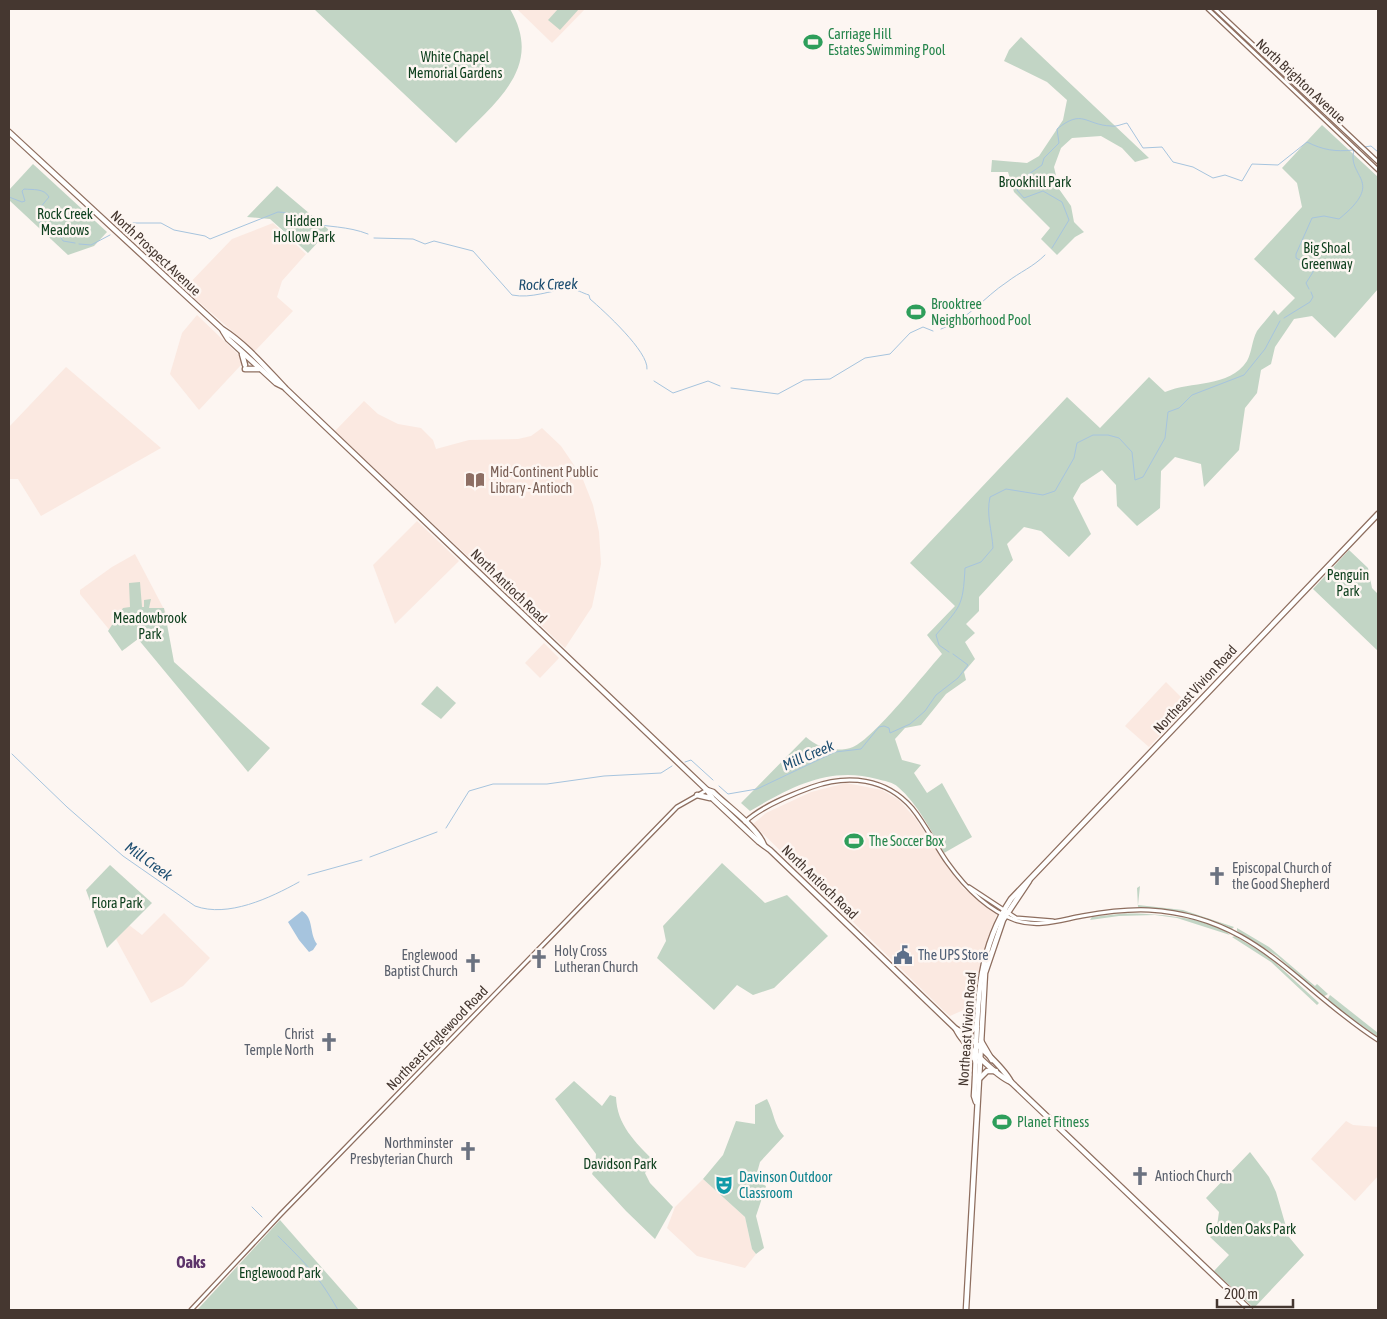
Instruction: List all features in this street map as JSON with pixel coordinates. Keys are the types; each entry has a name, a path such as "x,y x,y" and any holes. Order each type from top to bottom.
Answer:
{"main road":[{"name":"North Brighton Avenue","path":"1208,9 1378,170"},
{"name":"North Brighton Avenue","path":"1215,9 1378,162"},
{"name":"North Prospect Avenue","path":"9,132 255,359"},
{"name":"North Prospect Avenue","path":"222,329 228,339 240,350 255,359"},
{"path":"240,350 245,367 255,368 264,372 284,387"},
{"path":"255,359 264,372"},
{"path":"255,359 284,387"},
{"name":"North Antioch Road","path":"284,387 707,790 713,799 743,824"},
{"name":"Northeast Vivion Road","path":"966,1310 976,1102 979,1084 977,1025 979,986 983,962 991,937 1018,889 1028,881 1378,514"},
{"path":"743,824 780,801 820,784 842,779 868,782 893,792 908,804 946,861 968,887 1004,913 1027,920 1053,921 1136,910 1178,914 1214,924 1246,938 1270,954 1329,1006 1378,1040"},
{"name":"North Antioch Road","path":"707,790 713,792 764,845 956,1029"},
{"name":"Northeast Englewood Road","path":"190,1310 670,813 682,803 707,790"},
{"path":"697,795 713,799"},
{"name":"Northeast Vivion Road","path":"976,1102 974,1096 976,1062 981,1041 982,993 985,973 1004,913"},
{"path":"962,1032 973,1031 977,1025"},
{"path":"956,1029 962,1032 996,1071 1011,1082 1250,1310"},
{"path":"956,1029 976,1062"},
{"path":"964,1040 992,1061 1008,1076 1011,1082"},
{"path":"981,1041 986,1046 992,1061"},
{"path":"979,1084 983,1073 986,1071 996,1071"}],"shaded area":[{"path":"517,9 585,9 552,43"},
{"path":"273,223 306,254 282,281 277,297 293,311 255,351 184,289 232,239"},
{"path":"197,315 242,358 241,365 199,410 170,374 182,333"},
{"path":"66,367 161,448 41,516 18,479 9,479 9,427"},
{"path":"364,401 378,414 398,424 421,428 433,440 436,449 469,440 518,439 531,436 542,428 561,446 582,477 593,505 599,532 601,564 592,607 565,648 335,431"},
{"path":"417,521 459,561 395,624 373,565"},
{"path":"135,554 167,615 125,649 80,594 80,590 112,567"},
{"path":"544,643 559,658 540,678 525,663"},
{"path":"1166,682 1189,705 1149,747 1125,726"},
{"path":"846,783 882,790 899,800 915,818 963,888 997,913 979,971 977,999 968,1008 950,1016 944,1011 753,824 766,813 811,792"},
{"path":"164,913 210,958 183,986 151,1003 116,939 129,925 142,935"},
{"path":"1346,1121 1353,1125 1378,1127 1378,1176 1355,1201 1311,1159"},
{"path":"703,1179 745,1217 752,1249 756,1254 745,1268 697,1256 667,1228 675,1207"}],"green space":[{"name":"White Chapel Memorial Gardens","path":"314,9 510,9 519,30 522,49 518,67 499,99 456,143"},
{"path":"558,9 579,9 560,30 548,20"},
{"name":"Brookhill Park","path":"1021,37 1149,158 1135,162 1122,148 1101,136 1072,138 1061,148 1054,167 1059,189 1071,206 1074,222 1084,232 1075,237 1057,255 1041,239 1050,228 1014,192 1008,172 991,172 992,160 1027,163 1039,156 1063,120 1067,100 1047,82 1004,61 1009,50"},
{"name":"Big Shoal Greenway","path":"1322,125 1378,177 1378,289 1335,338 1312,316 1294,319 1275,347 1271,364 1261,370 1257,393 1245,408 1239,450 1204,487 1201,464 1175,457 1161,471 1160,508 1137,526 1117,506 1116,485 1102,470 1081,484 1073,498 1091,534 1069,557 1041,531 1024,527 1007,544 1013,560 979,597 979,611 966,624 975,633 965,642 975,659 964,672 966,680 946,694 921,725 905,728 895,739 902,760 921,765 914,773 927,793 942,783 972,837 944,853 912,801 898,787 888,782 859,776 843,775 811,781 780,794 750,811 741,803 806,737 822,747 841,750 853,747 886,719 942,654 927,635 955,606 910,563 1067,397 1100,428 1149,377 1165,392 1220,380 1239,370 1247,361 1259,328 1274,310 1278,315 1295,298 1254,259 1302,207 1297,183 1282,168"},
{"name":"Rock Creek Meadows","path":"33,164 107,232 94,246 68,255 9,200 9,190"},
{"name":"Hidden Hollow Park","path":"277,186 329,230 308,253 270,219 247,217"},
{"name":"Penguin Park","path":"1349,550 1368,568 1372,588 1378,594 1378,651 1313,589"},
{"name":"Meadowbrook Park","path":"140,582 142,607 144,607 144,600 151,599 149,608 164,608 174,662 270,748 248,772 138,639 122,651 108,631 123,608 130,607 129,583"},
{"path":"437,686 456,703 441,719 421,704"},
{"path":"722,863 765,903 787,895 828,936 774,988 753,995 737,985 714,1010 657,958 666,941 663,926"},
{"name":"Flora Park","path":"110,865 152,903 107,948 86,890"},
{"path":"1140,886 1138,905 1183,910 1234,927 1232,929 1190,914 1138,907 1137,888"},
{"path":"1119,914 1160,915 1194,920 1221,929 1230,935 1177,918 1155,915 1119,916 1090,920 1092,917"},
{"path":"1237,928 1269,947 1315,986 1317,984 1328,994 1323,997 1277,956 1237,931"},
{"path":"1235,936 1268,956 1319,1003 1317,1005 1271,962 1232,937"},
{"path":"1330,995 1378,1033 1378,1037 1327,1000"},
{"name":"Davidson Park","path":"574,1081 602,1106 610,1095 616,1097 623,1125 654,1161 645,1173 650,1183 673,1207 655,1239 592,1174 595,1167 596,1154 555,1099"},
{"path":"767,1099 778,1128 784,1136 760,1162 755,1180 766,1186 756,1216 764,1248 756,1254 752,1249 745,1217 703,1179 723,1155 736,1121 755,1124 755,1105"},
{"name":"Golden Oaks Park","path":"1250,1152 1269,1177 1276,1192 1289,1237 1304,1255 1254,1308 1214,1271 1229,1255 1210,1237 1217,1226 1219,1212 1206,1198"},
{"name":"Englewood Park","path":"280,1220 359,1310 197,1310"}],"water":[{"path":"302,911 310,922 317,944 309,952 288,922"}],"waterway":[{"name":"Rock Creek","path":"1052,248 1069,220 1062,202 1043,191 1024,198 1017,190 1029,174 1042,165 1044,158 1059,143 1057,129 1073,120 1084,119 1102,125 1113,126 1127,123 1143,148 1162,147 1173,162 1193,167 1213,178 1225,175 1242,181 1252,164 1278,165 1307,142 1329,150 1353,150"},
{"name":"Mill Creek","path":"1358,148 1371,146 1378,152"},
{"name":"Mill Creek","path":"1309,289 1306,283 1313,272 1313,267 1296,258 1296,254 1312,218 1324,216 1339,219 1353,206 1360,196 1363,187 1353,159 1354,150"},
{"name":"Rock Creek","path":"9,197 22,202 25,201 22,191 24,189 38,190 47,194 49,197 39,209 40,223 57,231 63,241 75,243"},
{"name":"Rock Creek","path":"120,228 129,223 161,223 174,230 205,236 210,239 278,212 283,212 307,223 345,228 368,234"},
{"name":"Rock Creek","path":"79,244 91,245 110,235"},
{"name":"Rock Creek","path":"374,238 413,239 425,244 434,241 473,251 512,295 527,296 569,289 589,295 590,299 634,343 646,362 647,369"},
{"name":"Rock Creek","path":"941,329 968,314 1012,278 1045,255"},
{"name":"Mill Creek","path":"1284,318 1310,302 1313,297 1311,292"},
{"name":"Mill Creek","path":"949,652 939,645 936,635 959,606 963,591 965,568 981,562 993,548 989,516 990,497 1006,489 1043,495 1055,491 1074,458 1077,443 1093,435 1108,435 1119,438 1132,452 1135,480 1143,477 1165,438 1168,412 1179,408 1192,395 1244,375 1265,349 1280,321"},
{"name":"Rock Creek","path":"731,388 778,394 804,380 830,379 865,358 890,354 910,333 923,327 933,331"},
{"name":"Rock Creek","path":"654,381 673,393 708,381 720,386"},
{"name":"Mill Creek","path":"719,786 728,794 757,789 835,752 861,749 879,727 889,728 890,733 910,724 925,711 936,695 958,678 968,665 953,654"},
{"name":"Mill Creek","path":"12,754 67,807 123,856 195,906 221,910 235,908 262,900 299,882"},
{"name":"Mill Creek","path":"685,762 691,760 713,780"},
{"name":"Mill Creek","path":"446,828 469,791 493,784 547,784 604,776 661,773 672,766"},
{"name":"Mill Creek","path":"370,857 437,832"},
{"name":"Mill Creek","path":"308,875 362,860"},
{"path":"252,1207 262,1217"},
{"path":"278,1236 311,1270 338,1310"}],"place":[{"name":"Carriage Hill Estates Swimming Pool","path":"813,42"},
{"name":"Brooktree Neighborhood Pool","path":"916,312"},
{"name":"Mid-Continent Public Library - Antioch","path":"475,480"},
{"name":"The Soccer Box","path":"854,841"},
{"name":"Episcopal Church of the Good Shepherd","path":"1217,876"},
{"name":"The UPS Store","path":"903,955"},
{"name":"Holy Cross Lutheran Church","path":"539,959"},
{"name":"Englewood Baptist Church","path":"473,963"},
{"name":"Christ Temple North","path":"329,1042"},
{"name":"Planet Fitness","path":"1002,1122"},
{"name":"Northminster Presbyterian Church","path":"468,1151"},
{"name":"Antioch Church","path":"1140,1176"},
{"name":"Davinson Outdoor Classroom","path":"724,1185"}],"district":[{"name":"Oaks","path":"191,1262"}]}
